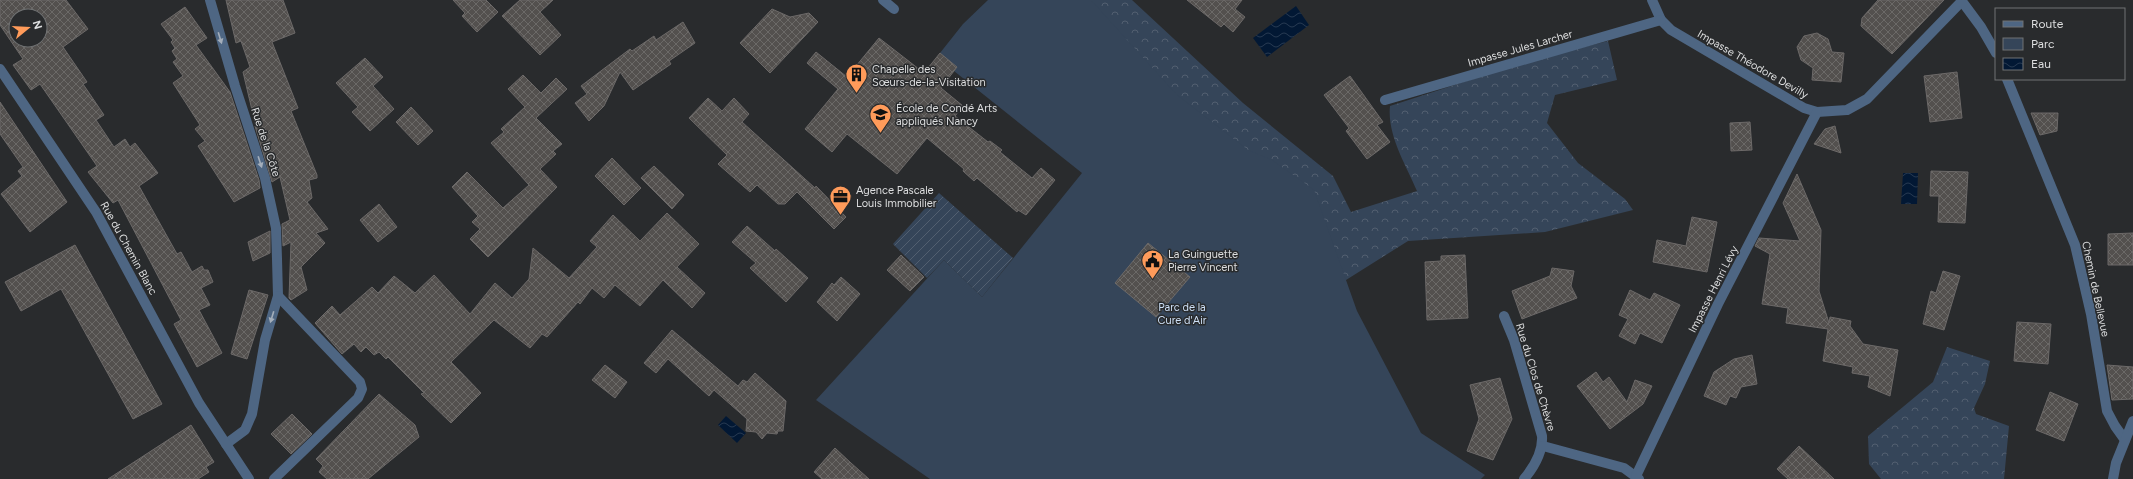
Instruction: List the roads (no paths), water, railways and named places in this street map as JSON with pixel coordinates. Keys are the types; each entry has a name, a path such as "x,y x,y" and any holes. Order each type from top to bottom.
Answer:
{"street":[{"name":"Rue de la Côte","path":"210,0 271,202 276,228 278,296 265,340 252,414 245,430 226,444"},
{"path":"883,0 894,9"},
{"name":"Impasse Théodore Devilly","path":"1652,0 1661,20 1671,30 1804,108 1817,112 1847,110 1867,98 1962,1"},
{"path":"1962,1 1981,27 1995,51"},
{"name":"Impasse Jules Larcher","path":"1385,100 1661,20"},
{"name":"Rue du Chemin Blanc","path":"0,70 96,212 199,402 226,444"},
{"name":"Chemin de Bellevue","path":"2007,80 2075,245 2091,314 2108,410 2115,426 2125,440"},
{"name":"Impasse Henri Lévy","path":"1638,477 1718,304 1817,112"},
{"path":"274,479 358,398 362,389 360,382 278,296"},
{"name":"Rue du Clos de Chèvre","path":"1504,316 1522,368 1543,446 1538,458 1524,479"},
{"path":"2113,479 2125,440 2133,421"},
{"path":"226,444 249,479"},
{"name":"Rue du Clos de Chèvre","path":"1543,446 1624,468 1638,477"}],"water":[{"path":"1296,6 1309,25 1267,57 1253,38"},
{"path":"1903,173 1918,173 1917,204 1901,204"},
{"path":"726,416 746,433 737,443 718,425"}],"place":[{"name":"Chapelle des Sœurs-de-la-Visitation","path":"856,94"},
{"name":"École de Condé Arts appliqués Nancy","path":"881,134"},
{"name":"Agence Pascale Louis Immobilier","path":"840,216"},
{"name":"La Guinguette Pierre Vincent","path":"1152,280"}],"park label":[{"name":"Parc de la Cure d'Air","path":"1182,313"}]}
